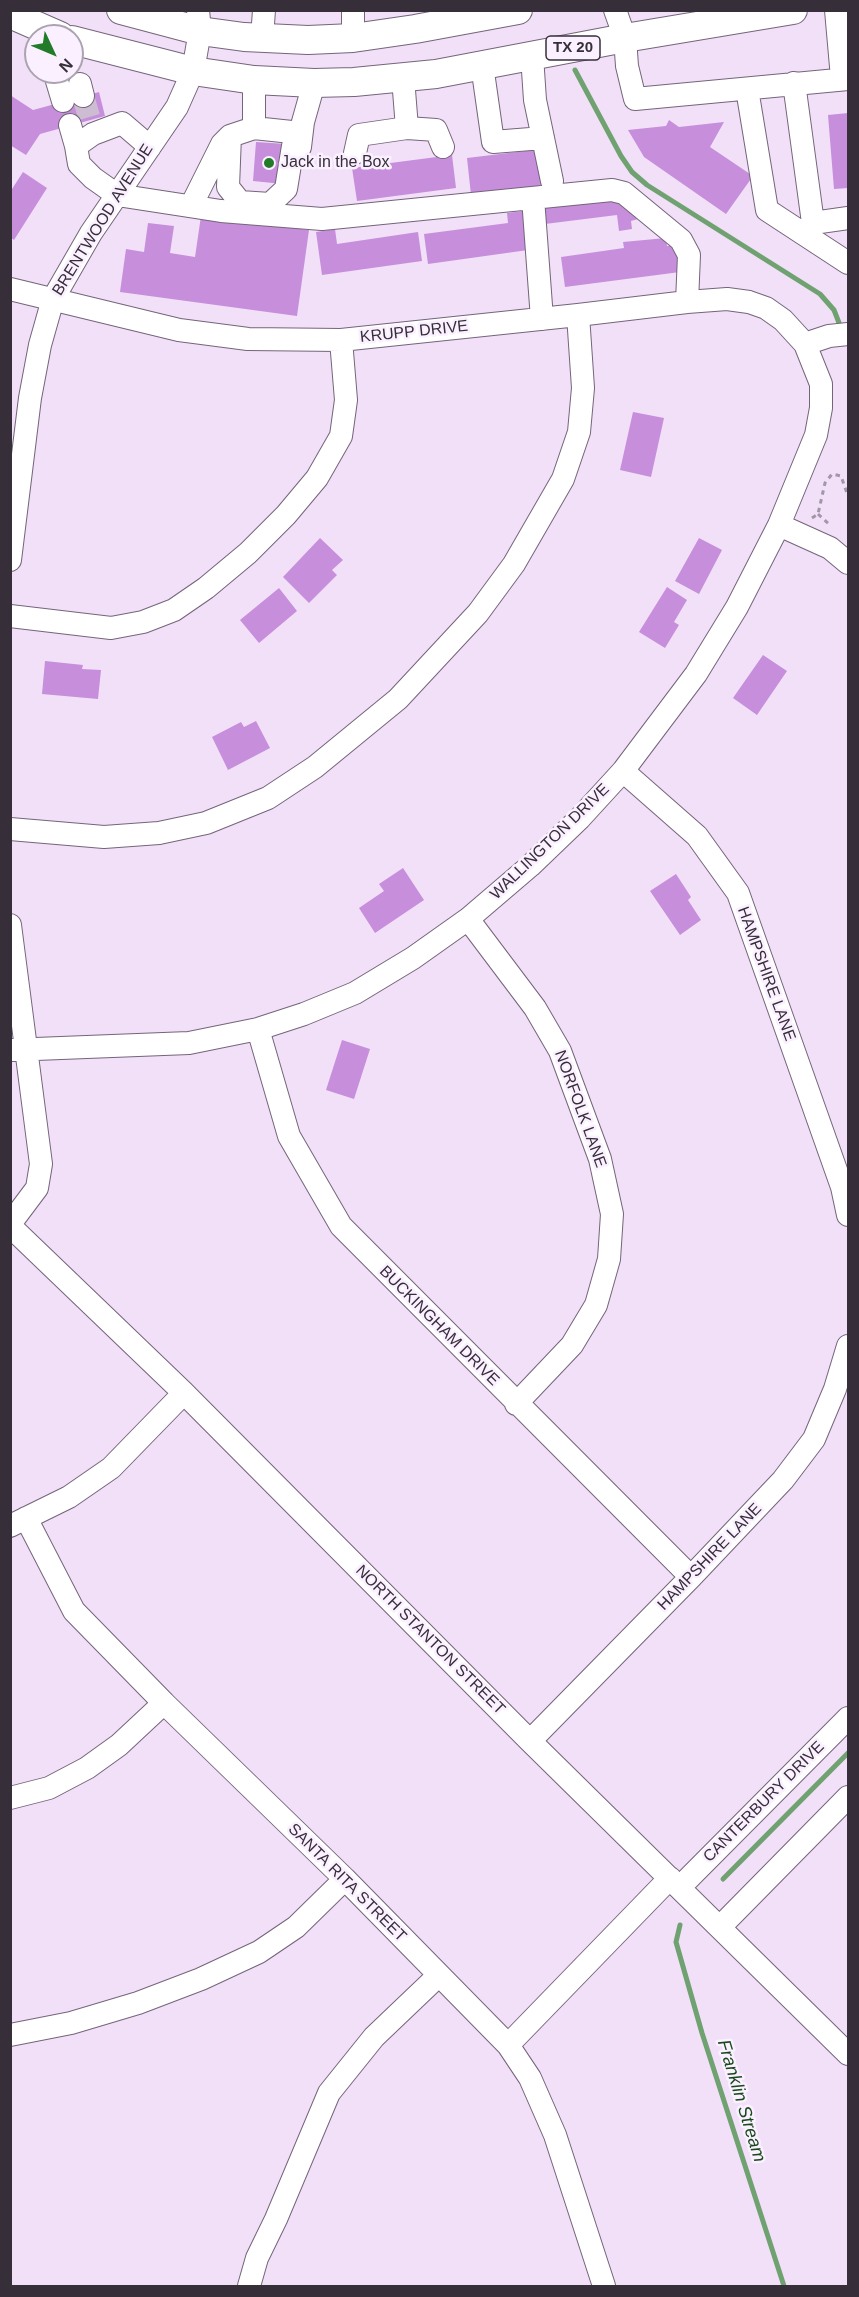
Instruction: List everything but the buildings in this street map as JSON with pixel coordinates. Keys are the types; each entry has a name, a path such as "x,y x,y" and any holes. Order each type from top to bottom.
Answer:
{"main road":[{"path":"121,10 199,21 353,24 415,29 518,10"},
{"name":"TX 20","path":"84,43 193,71 254,80 314,84 403,78 793,10"},
{"path":"10,14 33,24"}],"street":[{"path":"615,10 625,38 627,66 635,99 845,78 836,10"},
{"name":"BRENTWOOD AVENUE","path":"10,560 20,397 40,345 53,298 117,195 177,107 193,71 199,21"},
{"path":"532,56 535,100 552,180"},
{"path":"482,65 494,142 543,138"},
{"path":"403,78 406,128"},
{"path":"254,80 254,128"},
{"path":"794,83 809,229"},
{"path":"294,217 301,133 314,84"},
{"path":"747,89 767,210 809,229 849,263"},
{"path":"150,147 122,123 82,131 79,164 93,178 117,195 191,206 322,219 612,190 624,193 681,240 689,255 687,302"},
{"path":"191,206 222,144 230,136 254,128 301,133"},
{"path":"355,153 359,135 406,128 436,130 442,147"},
{"path":"230,136 228,187 240,201 270,204 286,189 293,146 301,133"},
{"path":"533,198 542,319"},
{"path":"809,229 849,218"},
{"name":"KRUPP DRIVE","path":"10,289 179,330 248,339 341,340 687,302 727,300 749,302 766,308 783,320 806,344"},
{"path":"10,829 104,837 159,833 206,823 268,798 315,767 398,699 478,613 514,564 563,479 579,432 583,388 578,315"},
{"path":"806,344 839,335"},
{"path":"10,616 111,628 143,622 174,610 248,554 286,516 317,477 341,436 346,400 341,340"},
{"name":"WALLINGTON DRIVE","path":"18,1050 189,1043 258,1029 304,1014 355,993 413,958 468,919 538,858 623,771 696,674 737,607 779,525 816,435 821,408 820,384 806,344"},
{"path":"779,525 830,548 849,563"},
{"name":"HAMPSHIRE LANE","path":"623,771 697,836 738,893 842,1187 849,1215"},
{"name":"NORFOLK LANE","path":"468,919 535,1008 560,1051 600,1159 612,1214 609,1259 596,1305 572,1345 516,1404"},
{"path":"10,925 18,1050 41,1164 41,1177 37,1188 10,1225"},
{"name":"BUCKINGHAM DRIVE","path":"258,1029 289,1136 341,1226 691,1577"},
{"name":"NORTH STANTON STREET","path":"10,1225 184,1393 530,1741 849,2054"},
{"name":"HAMPSHIRE LANE","path":"530,1741 783,1480 814,1439 836,1389 849,1346"},
{"path":"18,1522 69,1497 111,1468 184,1393"},
{"name":"SANTA RITA STREET","path":"18,1522 74,1611 164,1703 345,1879 508,2045 530,2078 555,2135 604,2286"},
{"path":"10,1798 49,1788 87,1768 119,1744 164,1703"},
{"name":"CANTERBURY DRIVE","path":"508,2045 675,1882 849,1718"},
{"path":"720,1927 849,1797"},
{"path":"10,2036 71,2023 138,2003 201,1979 259,1952 296,1927 345,1879"},
{"path":"249,2286 257,2258 276,2219 329,2093 374,2037 439,1974"}],"path":[{"path":"838,529 818,514 828,478 832,474 841,476 849,496"}],"waterway":[{"path":"575,70 632,172 647,185 820,294 834,310 841,328"},
{"path":"723,1879 848,1753"},
{"name":"Franklin Stream","path":"680,1925 676,1942 702,2033 784,2286"}],"tunnel":[{"path":"83,96 90,120"}],"place":[{"name":"Jack in the Box","path":"269,163"}]}
